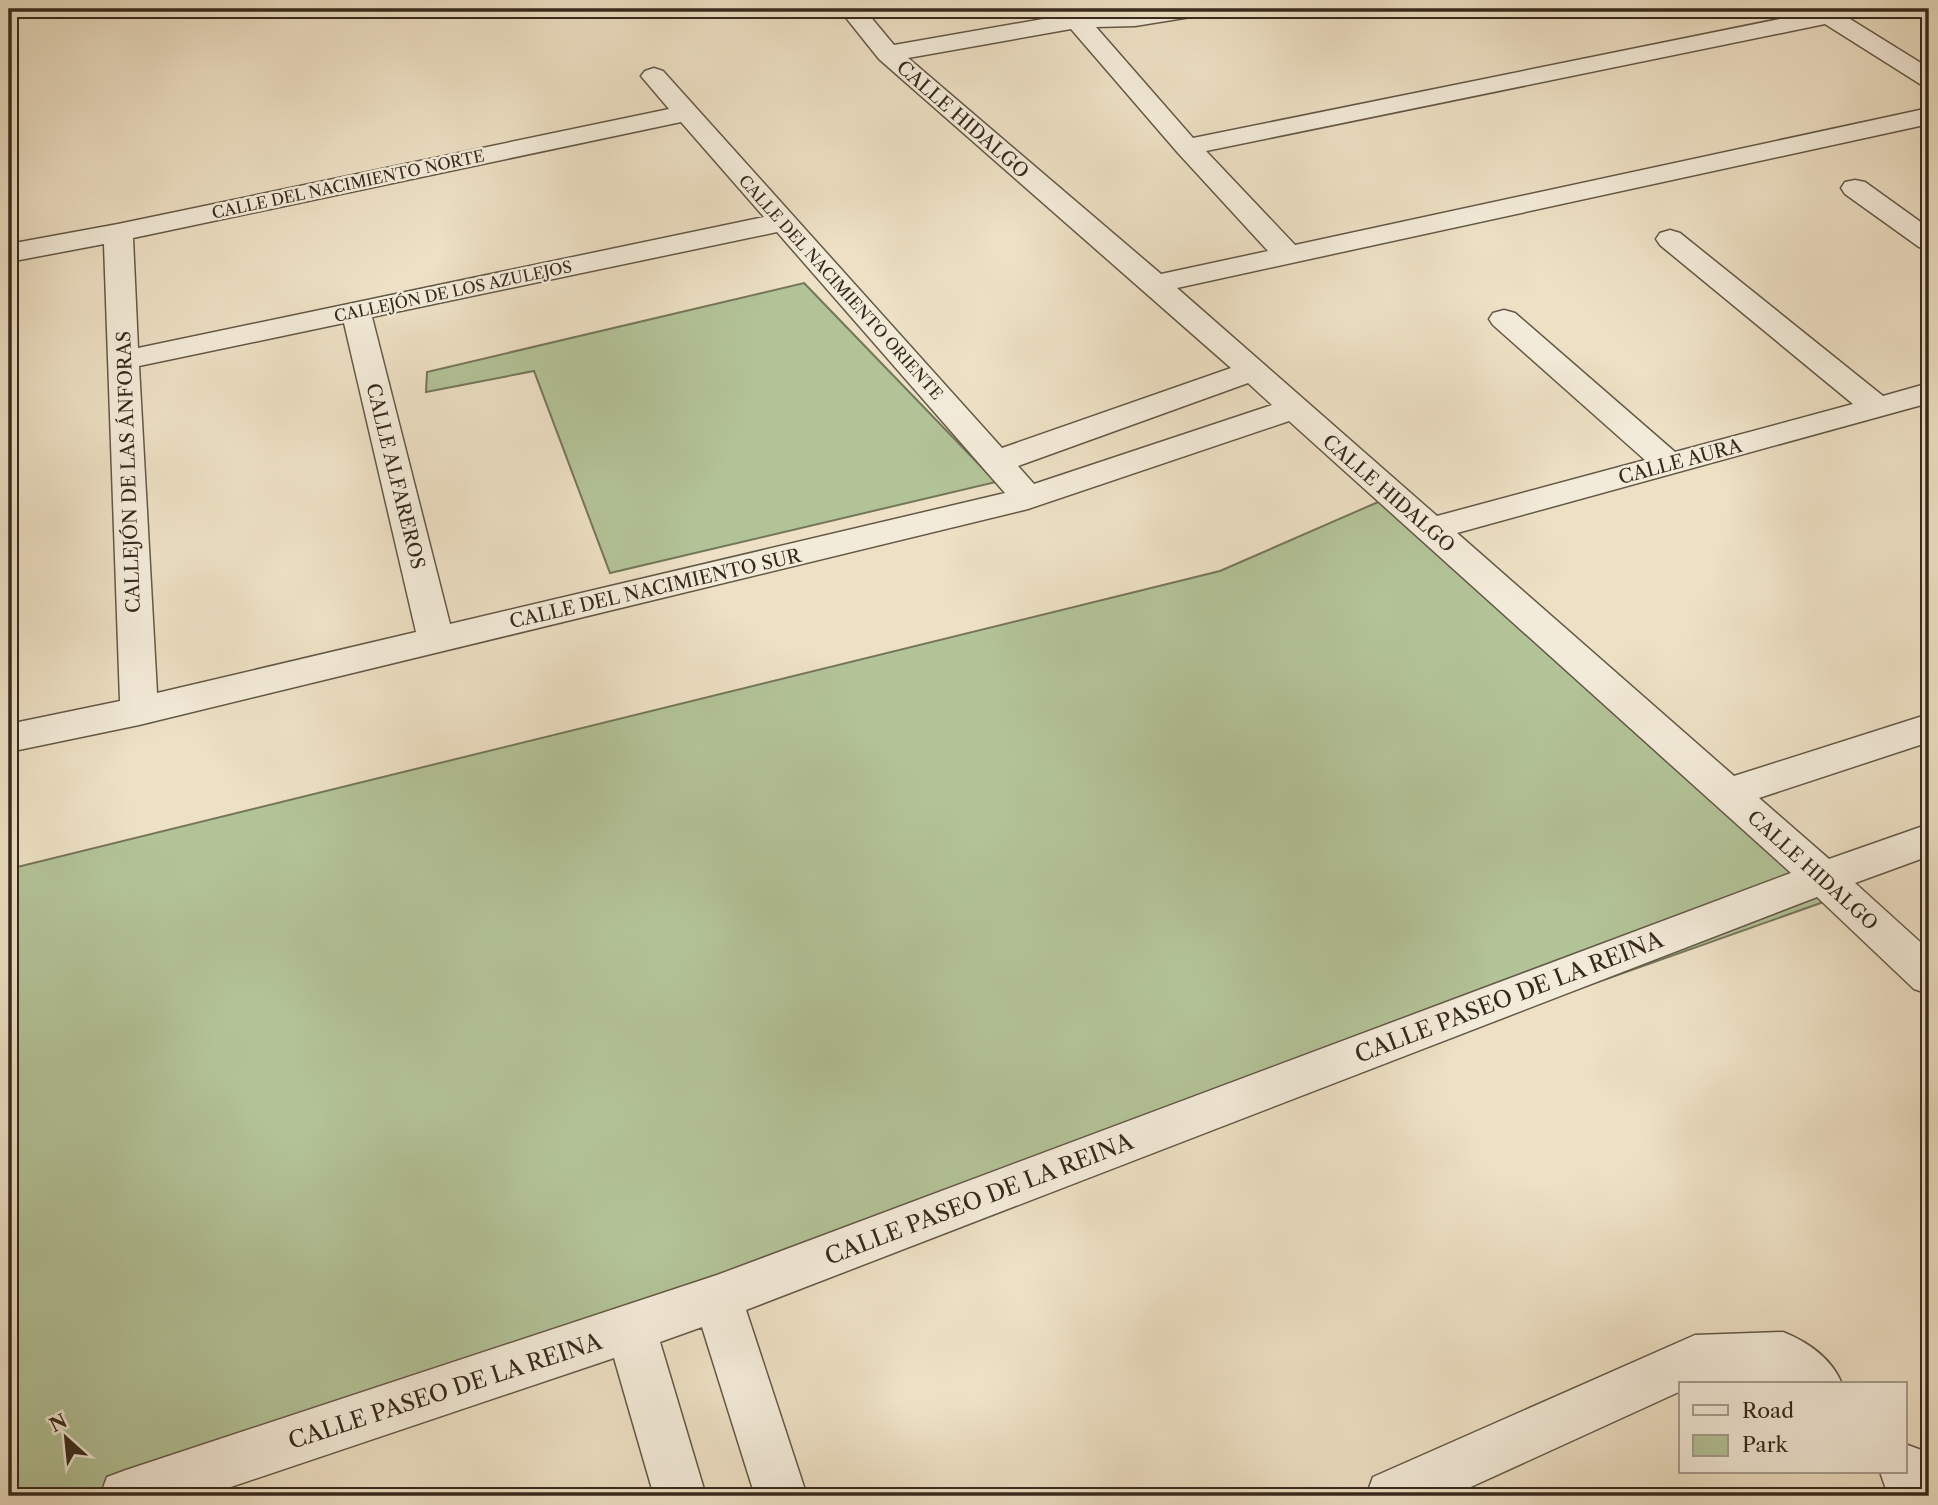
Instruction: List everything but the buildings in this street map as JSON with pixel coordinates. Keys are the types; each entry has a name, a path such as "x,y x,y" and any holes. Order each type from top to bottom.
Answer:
{"street":[{"name":"CALLE HIDALGO","path":"851,9 899,63 1155,284 1729,793 1929,976"},
{"path":"899,63 1079,22 1135,19 1197,9"},
{"path":"1187,147 1823,12 1929,79"},
{"path":"1079,22 1187,147 1287,254"},
{"name":"CALLE DEL NACIMIENTO ORIENTE","path":"654,76 1028,498"},
{"name":"CALLE DEL NACIMIENTO NORTE","path":"9,253 118,233 687,113"},
{"path":"1155,284 1929,116"},
{"path":"1855,188 1929,241"},
{"name":"CALLEJÓN DE LOS AZULEJOS","path":"123,360 783,222"},
{"name":"CALLEJÓN DE LAS ÁNFORAS","path":"118,233 139,711"},
{"path":"1670,239 1877,407"},
{"name":"CALLE ALFAREROS","path":"356,311 436,640"},
{"path":"1504,319 1669,464"},
{"path":"996,462 1252,371"},
{"name":"CALLE AURA","path":"1431,529 1929,393"},
{"name":"CALLE DEL NACIMIENTO SUR","path":"9,738 139,711 1028,498 1293,409"},
{"path":"1729,793 1929,728"},
{"name":"CALLE PASEO DE LA REINA","path":"126,1496 717,1298 1929,840"},
{"path":"717,1298 781,1496"},
{"path":"631,1329 680,1496"},
{"path":"1392,1496 1461,1483 1695,1359 1800,1370"},
{"path":"1906,1471 1928,1496"}],"green space":[{"path":"804,283 996,482 610,573 534,371 426,392 427,372"},
{"path":"1385,499 1832,899 473,1381 133,1496 9,1496 9,869 1220,571"}]}
